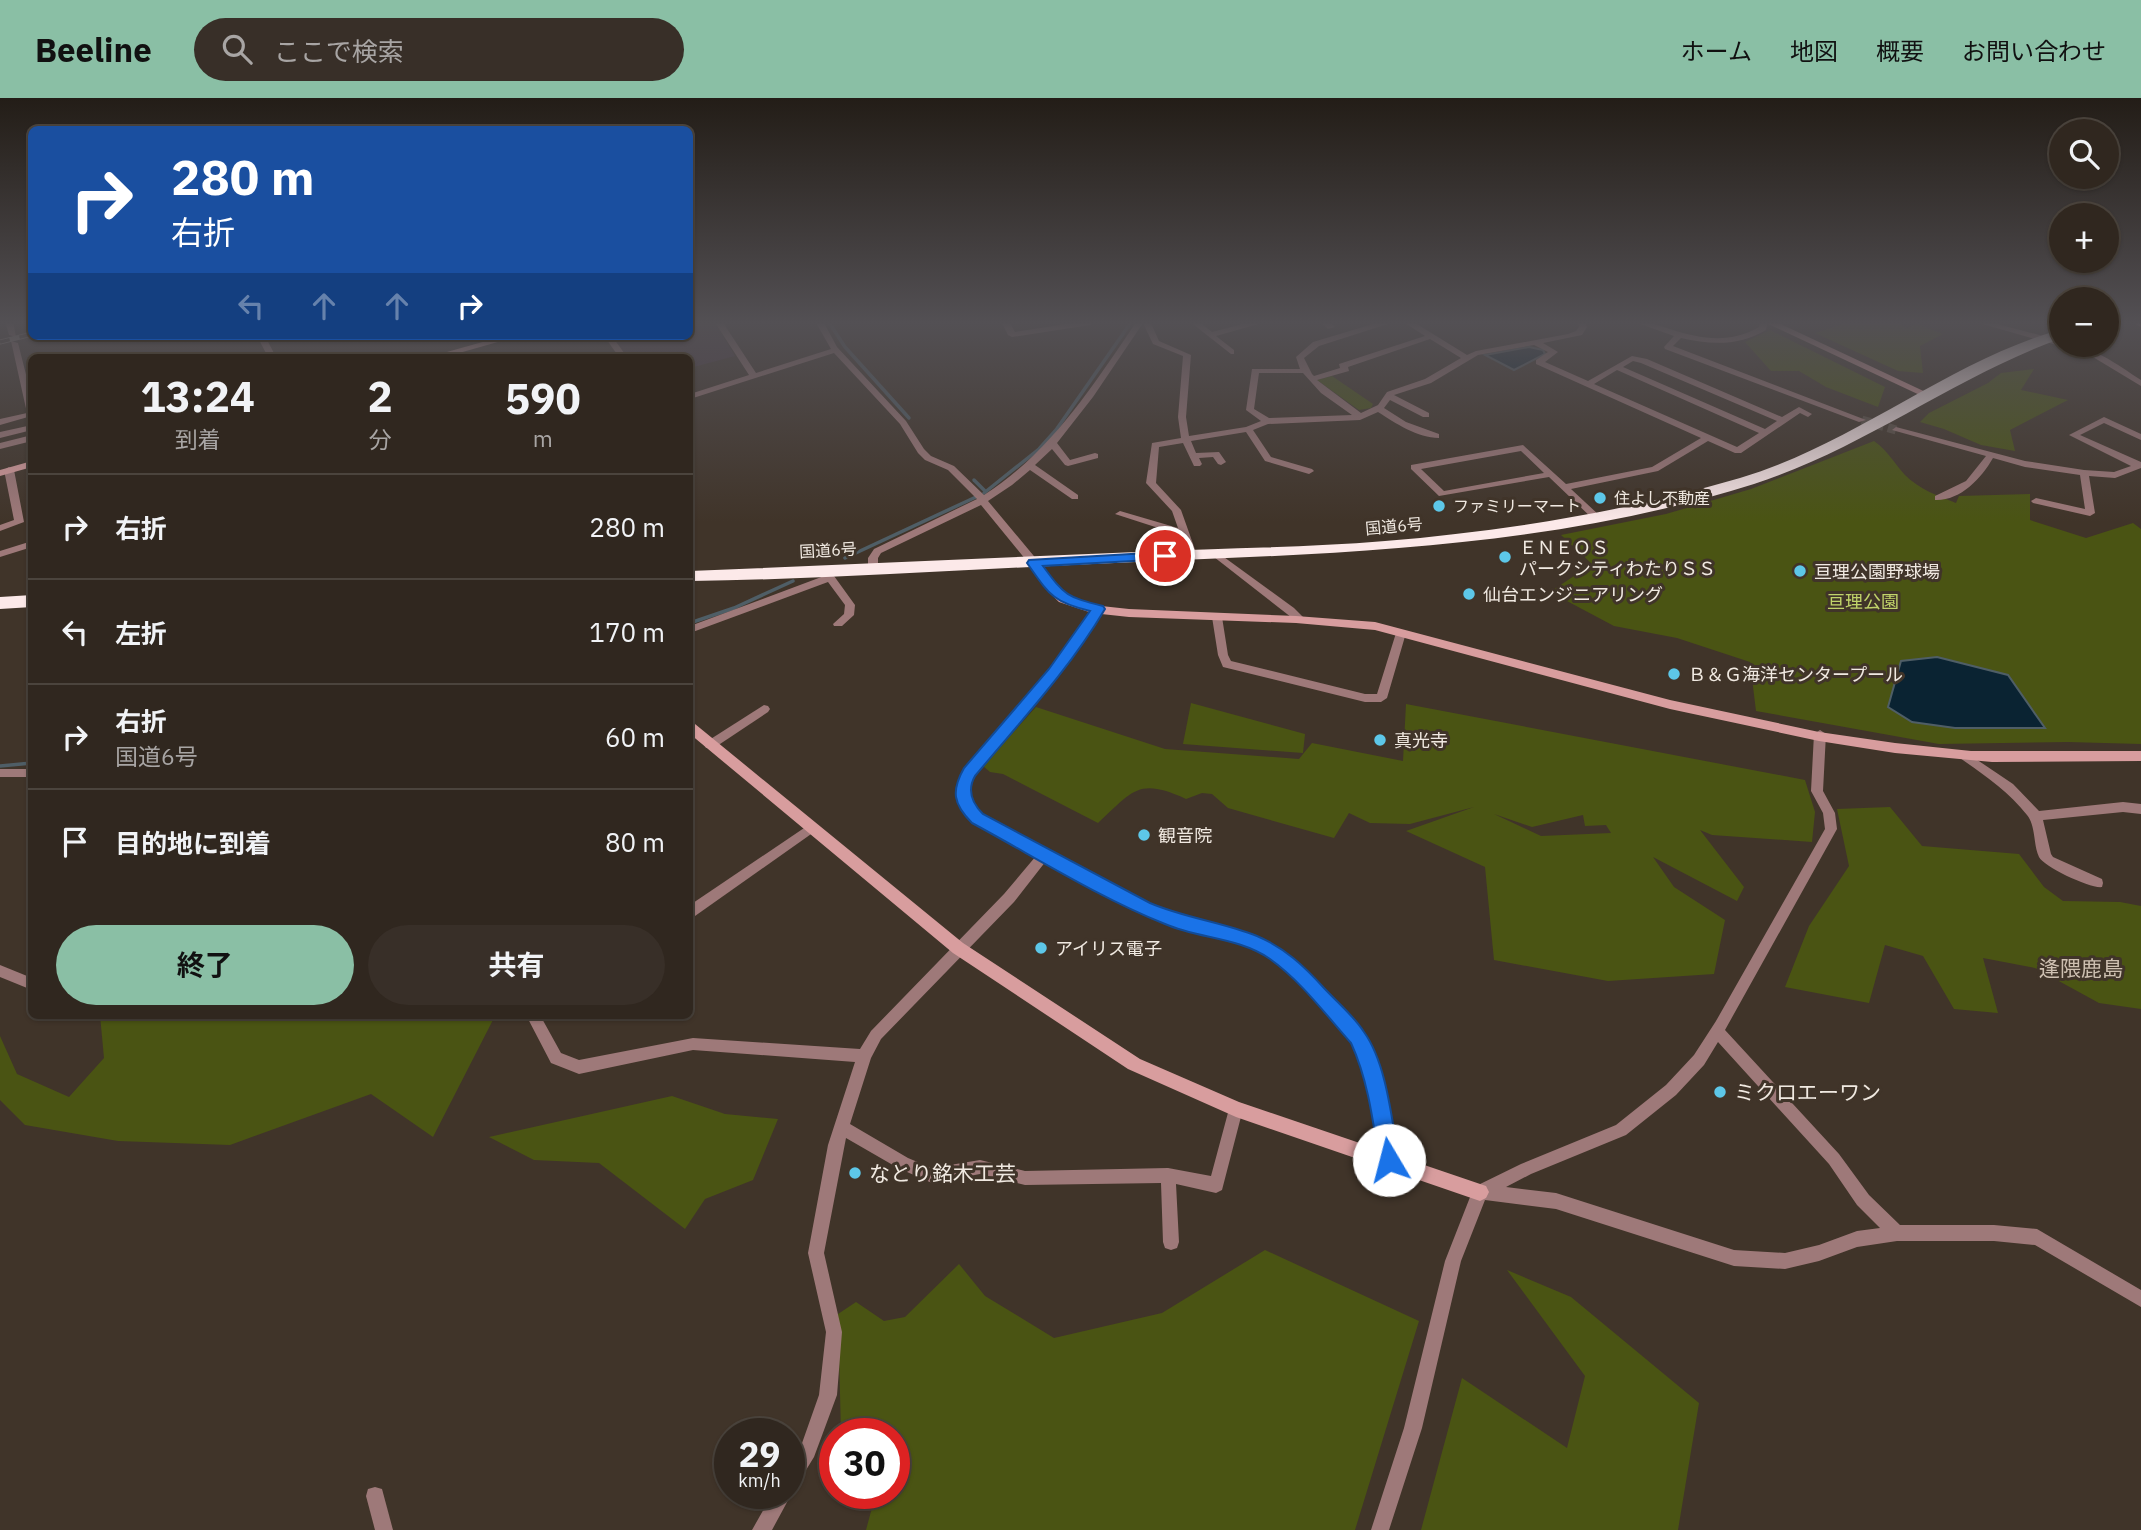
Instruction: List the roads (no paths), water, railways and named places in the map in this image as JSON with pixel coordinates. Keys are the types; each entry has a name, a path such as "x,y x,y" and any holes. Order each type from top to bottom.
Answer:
{"highway":[{"name":"国道6号","path":"693,576 827,574 873,567 1034,563 1418,544 1597,518 1751,480 1796,463 1860,434 1940,388"},
{"path":"0,603 28,601"}],"street":[{"path":"693,396 718,388"},
{"path":"870,388 903,424 928,458 951,468 984,500 1056,593 1068,601 1098,609 1217,617 1300,619 1375,626 1644,700 1727,719 1913,750 1964,755 2141,755"},
{"path":"873,567 873,558 877,551 984,500 1029,465 1067,428 1095,388"},
{"path":"1184,388 1182,417 1185,438 1196,460 1216,454 1221,462"},
{"path":"1253,388 1251,410 1268,421"},
{"path":"1323,388 1360,416"},
{"path":"1192,555 1176,510 1151,483 1155,445 1248,429 1268,421 1360,416 1378,408 1389,396 1405,388"},
{"path":"1596,388 1738,451 1799,410 1808,414"},
{"path":"1664,388 1767,433"},
{"path":"1708,388 1784,421"},
{"path":"1776,388 1862,420"},
{"path":"1911,388 1927,395"},
{"path":"1389,396 1426,415"},
{"path":"1378,408 1403,425 1436,436"},
{"path":"0,422 28,417"},
{"path":"2140,465 2073,435 2104,420 2141,437"},
{"path":"0,435 28,428"},
{"path":"1248,429 1268,459 1309,471"},
{"path":"1896,430 1991,455 2084,473 2115,475 2140,465"},
{"path":"1565,486 1655,469 1707,438"},
{"path":"0,446 28,439"},
{"path":"1052,443 1068,463 1096,456"},
{"path":"1552,474 1441,494 1414,467 1523,448 1552,474 1565,486 1597,518"},
{"path":"1937,498 1963,489 1979,476 1991,455"},
{"path":"0,528 19,522 4,472 28,465"},
{"path":"1029,465 1075,497"},
{"path":"2036,501 2090,513 2084,473"},
{"path":"1120,514 1184,533"},
{"path":"0,554 28,545"},
{"path":"1217,555 1236,574 1289,608 1300,619"},
{"path":"693,629 827,574 850,606 849,615 838,624"},
{"path":"1098,609 1083,635 1054,672 977,762 963,784 965,807 977,818 1144,908 1173,920 1232,934 1274,952 1292,966 1358,1038 1368,1058 1389,1160"},
{"path":"1217,617 1227,664 1365,698 1381,698 1401,633"},
{"path":"710,745 764,709"},
{"path":"693,730 810,829 958,948 1134,1064 1236,1109 1480,1192 1556,1201 1734,1258 1785,1261 1857,1239 1897,1233 1994,1233 2037,1237 2141,1299"},
{"path":"1380,1530 1413,1427 1453,1261 1480,1192 1526,1169 1621,1130 1671,1090 1699,1060 1831,828 1829,813 1817,791 1820,734"},
{"path":"1964,755 2009,787 2036,816 2049,861 2096,883"},
{"path":"0,773 28,773"},
{"path":"2036,816 2123,807 2141,809"},
{"path":"693,910 810,829"},
{"path":"805,1456 828,1395 834,1332 816,1253 842,1127 863,1056 876,1035 1009,898 1045,853"},
{"path":"0,971 28,982"},
{"path":"537,1019 556,1058 579,1067 693,1044 863,1056"},
{"path":"1717,1031 1825,1150 1863,1199 1897,1233"},
{"path":"842,1127 903,1164 932,1176 979,1167 1025,1178 1168,1175 1216,1185 1236,1109"},
{"path":"1168,1175 1171,1242"},
{"path":"375,1496 384,1530"},
{"path":"761,1530 773,1509"}],"water":[{"path":"1937,657 2008,675 2045,728 1955,728 1912,722 1888,707 1901,661"}],"waterway":[{"path":"882,388 909,418"},
{"path":"984,493 1039,449 1085,388"},
{"path":"974,480 985,491"},
{"path":"845,558 976,497"},
{"path":"693,622 734,608 793,581"},
{"path":"0,766 28,763"}],"tunnel":[{"path":"1862,420 1896,430"}],"place":[{"name":"住よし不動産","path":"1600,498"},
{"name":"ファミリーマート","path":"1439,506"},
{"name":"ＥＮＥＯＳ パークシティわたりＳＳ","path":"1505,557"},
{"name":"亘理公園野球場","path":"1800,571"},
{"name":"仙台エンジニアリング","path":"1469,594"},
{"name":"Ｂ＆Ｇ海洋センタープール","path":"1674,674"},
{"name":"真光寺","path":"1380,740"},
{"name":"観音院","path":"1144,835"},
{"name":"アイリス電子","path":"1041,948"},
{"name":"ミクロエーワン","path":"1720,1092"},
{"name":"なとり銘木工芸","path":"855,1173"}],"district":[{"name":"逢隈鹿島","path":"2081,968"}],"park label":[{"name":"亘理公園","path":"1863,601"}]}
